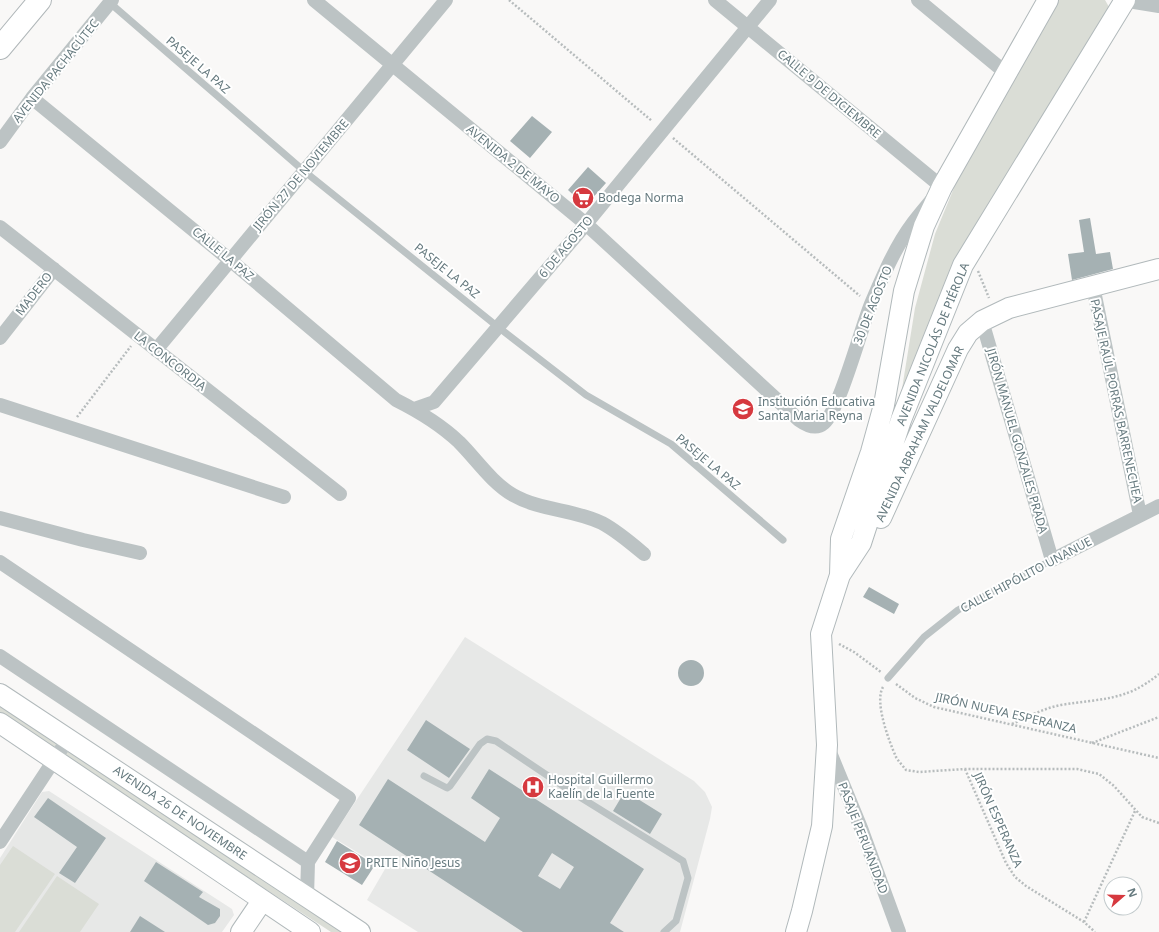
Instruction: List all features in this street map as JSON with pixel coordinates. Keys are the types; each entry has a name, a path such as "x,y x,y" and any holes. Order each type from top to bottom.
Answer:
{"main road":[{"path":"0,48 40,0"},
{"name":"AVENIDA NICOLÁS DE PIÉROLA","path":"796,932 822,826 827,745 821,634 840,575 841,539 871,452 884,405 904,290 924,226 942,188 1048,0"},
{"name":"AVENIDA NICOLÁS DE PIÉROLA","path":"840,575 862,544 901,420 952,291 971,253 1124,1"},
{"path":"0,42 21,22"},
{"name":"AVENIDA ABRAHAM VALDELOMAR","path":"830,606 873,536 958,349 968,333 989,317 1009,308 1159,268"},
{"name":"AVENIDA 26 DE NOVIEMBRE","path":"0,694 360,932"},
{"path":"0,723 310,932"},
{"path":"241,932 262,901"}],"street":[{"name":"AVENIDA 2 DE MAYO","path":"314,0 586,224 799,420 806,425 815,426"},
{"name":"JIRÓN 27 DE NOVIEMBRE","path":"156,350 446,0"},
{"name":"CALLE 9 DE DICIEMBRE","path":"716,0 942,188"},
{"name":"6 DE AGOSTO","path":"414,409 434,402 586,224 770,0"},
{"path":"918,0 1006,73"},
{"path":"1124,1 1159,6"},
{"name":"AVENIDA PACHACÚTEC","path":"0,142 32,98 111,2"},
{"name":"CALLE LA PAZ","path":"32,98 230,260 396,400 414,409 458,441 497,484 513,495 535,505 567,512 602,523 644,554"},
{"name":"30 DE AGOSTO","path":"815,426 824,423 835,405 870,305 892,256 913,223 942,188"},
{"name":"LA CONCORDIA","path":"0,226 340,494"},
{"name":"MADERO","path":"0,338 54,269"},
{"name":"PASAJE RAÚL PORRAS BARRENECHEA","path":"1093,286 1140,515"},
{"name":"JIRÓN MANUEL GONZALES PRADA","path":"989,317 1052,560"},
{"path":"0,405 284,497"},
{"name":"CALLE HIPÓLITO UNANUE","path":"1052,560 1159,506"},
{"path":"0,518 83,540 140,553"},
{"path":"0,562 349,798 308,862 307,898"},
{"path":"0,656 308,862"},
{"path":"0,842 68,739"},
{"name":"PASAJE PERUANIDAD","path":"827,745 861,828 899,932"}],"lane":[{"name":"PASEJE LA PAZ","path":"111,2 304,171 498,327 586,395 671,444 783,540"},
{"name":"CALLE HIPÓLITO UNANUE","path":"888,678 924,637 958,610 1052,560"},
{"path":"424,776 447,788 450,786 480,744 487,740 496,741 575,794 683,861 688,878 676,921 664,932"}],"path":[{"path":"509,0 870,305"},
{"path":"971,253 989,317"},
{"path":"68,427 139,336"},
{"name":"JIRÓN NUEVA ESPERANZA","path":"821,634 854,652 915,698 934,707 1159,758"},
{"path":"1012,724 1044,710 1060,705 1124,696 1149,683 1159,674"},
{"path":"888,678 880,691 880,707 897,758 906,770 919,772 965,769 1077,768 1099,774 1114,786 1142,817 1159,823"},
{"path":"1092,743 1159,717"},
{"name":"JIRÓN ESPERANZA","path":"965,769 1006,863 1015,877 1084,922 1095,932"},
{"path":"1084,922 1135,811"}],"shaded area":[{"path":"1056,0 1105,0 1109,7 1109,13 901,395 915,308 935,234 963,166"},
{"name":"Hospital Guillermo Kaelín de la Fuente","path":"465,637 694,781 705,792 712,807 710,819 680,932 418,932 367,900 385,869 332,837"},
{"path":"0,704 346,932 331,932 0,715"},
{"path":"49,791 232,909 234,915 222,932 0,932 0,858 42,792"},
{"path":"13,846 55,874 15,932 0,932 0,865"},
{"path":"57,876 99,904 80,932 19,932"}],"building":[{"path":"532,116 552,132 530,158 510,141"},
{"path":"588,167 606,183 589,202 581,202 568,190"},
{"path":"1090,218 1096,254 1110,252 1113,269 1072,280 1068,254 1084,252 1079,220"},
{"path":"869,587 899,604 894,614 863,597"},
{"path":"691,660 700,664 704,673 700,682 691,686 682,682 678,673 682,664"},
{"path":"426,720 470,749 449,778 407,750"},
{"path":"489,769 644,869 610,923 624,932 523,932 359,825 388,779 485,842 500,818 471,798","holes":["552,853 574,867 560,889 538,876"]},
{"path":"625,791 662,814 650,834 613,811"},
{"path":"48,798 106,838 75,883 59,873 77,847 34,817"},
{"name":"PRITE Niño Jesus","path":"337,841 375,865 362,885 325,862"},
{"path":"156,862 203,892 199,897 220,909 220,916 215,923 208,925 144,881"},
{"path":"140,916 165,932 130,932"}],"place":[{"name":"Bodega Norma","path":"583,198"},
{"name":"Institución Educativa Santa Maria Reyna","path":"743,409"},
{"name":"Hospital Guillermo Kaelín de la Fuente","path":"533,787"},
{"name":"PRITE Niño Jesus","path":"350,863"}]}
